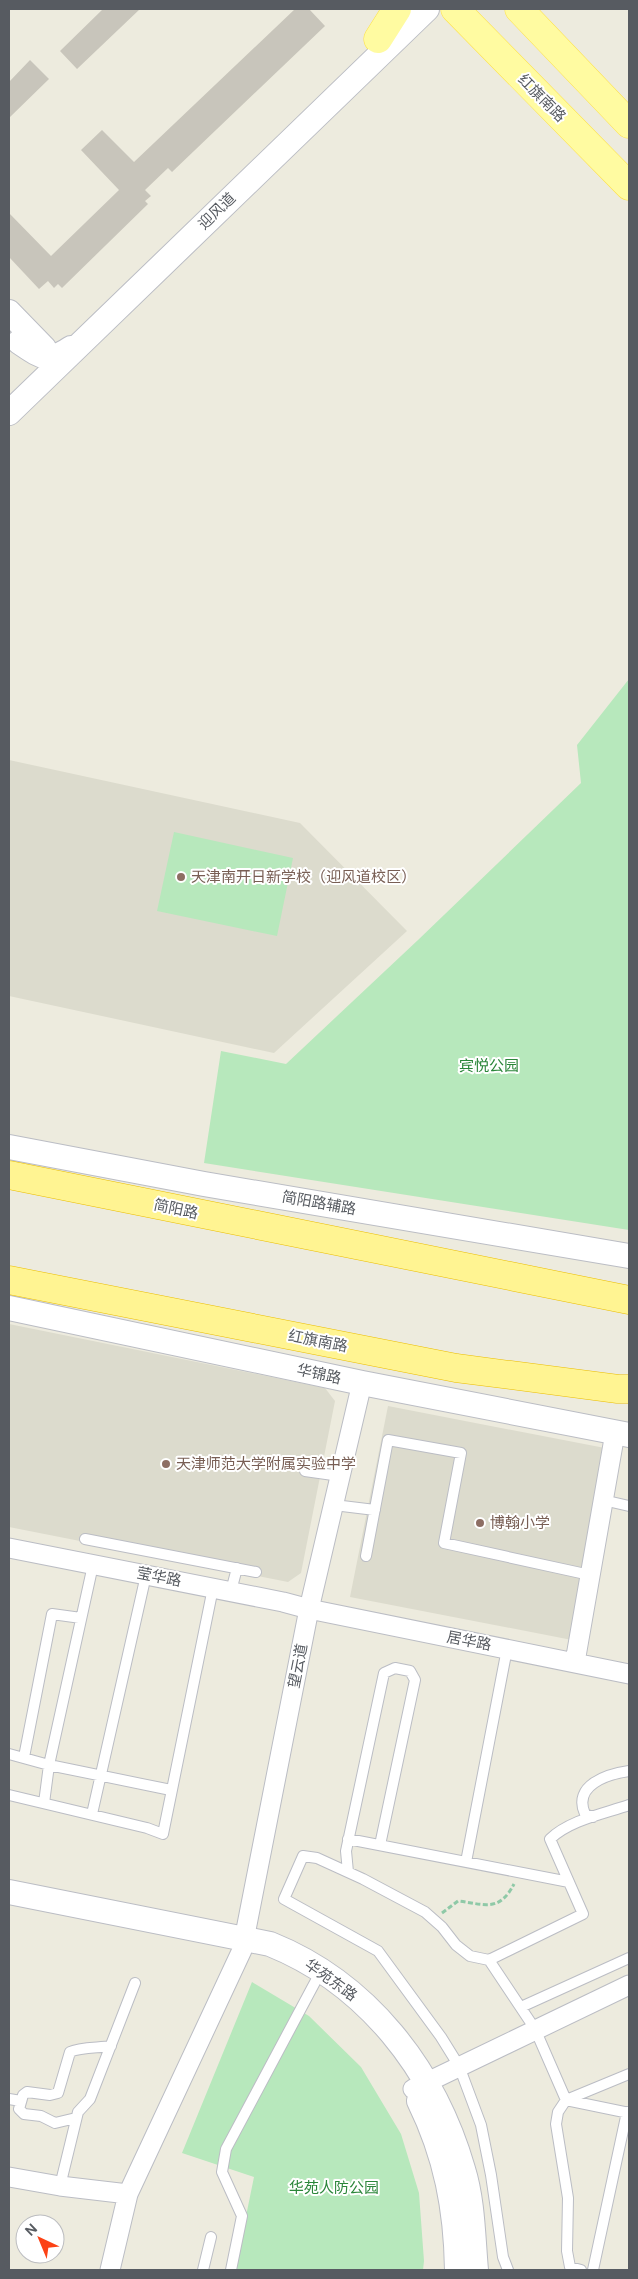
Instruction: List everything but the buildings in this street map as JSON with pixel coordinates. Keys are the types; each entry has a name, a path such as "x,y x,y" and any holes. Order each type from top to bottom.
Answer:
{"highway":[{"name":"简阳路","path":"9,1175 629,1300"},
{"name":"红旗南路","path":"9,1280 456,1368 629,1389"}],"main road":[{"path":"382,44 397,9"},
{"name":"红旗南路","path":"455,9 629,186"},
{"path":"519,9 629,124"}],"street":[{"name":"迎风道","path":"9,413 50,362 87,336 382,44 410,9"},
{"path":"382,44 416,9"},
{"name":"迎风道","path":"9,396 50,362 382,44 427,9"},
{"path":"9,312 50,362"},
{"path":"14,337 50,362"},
{"name":"简阳路辅路","path":"9,1147 204,1184 629,1256"},
{"name":"华锦路","path":"9,1308 362,1383 622,1434"},
{"name":"望云道","path":"110,2270 128,2194 244,1944 309,1610 362,1383"},
{"path":"574,1662 603,1500 622,1434"},
{"name":"莹华路","path":"9,1548 222,1590 309,1610"},
{"name":"居华路","path":"309,1610 629,1674"},
{"name":"华苑东路","path":"9,1892 244,1944 286,1966 318,1977 420,2085 447,2175 467,2269"},
{"name":"华苑东路","path":"9,1903 244,1944"},
{"path":"420,2085 629,1985"},
{"path":"9,2177 60,2186 128,2194"}],"lane":[{"path":"366,1556 388,1440 461,1453 444,1543 590,1575"},
{"path":"305,1471 340,1476"},
{"path":"603,1500 629,1506"},
{"path":"334,1505 375,1510"},
{"path":"85,1539 256,1572"},
{"path":"44,1802 50,1765 93,1564"},
{"path":"9,1795 92,1814 163,1834 171,1790 222,1590 237,1568"},
{"path":"92,1814 146,1575"},
{"path":"24,1758 52,1614 81,1618"},
{"path":"466,1862 507,1649"},
{"path":"348,1872 346,1851 348,1839 384,1673 395,1668 410,1671 415,1680 380,1845"},
{"path":"9,1754 50,1765 171,1790"},
{"path":"593,1817 585,1814 583,1809 584,1797 589,1785 605,1776 629,1771"},
{"path":"508,2270 503,2257 491,2175 481,2125 459,2066 441,2038 378,1952 284,1899 303,1856 317,1858 425,1912 470,1956 489,1960 583,1914 550,1839 557,1832 629,1805"},
{"path":"348,1839 569,1882"},
{"path":"520,2007 629,1958"},
{"path":"489,1960 535,2029 566,2100"},
{"path":"231,2270 242,2216 222,2172 226,2149 318,1977"},
{"path":"60,2186 78,2112 90,2099 135,1983"},
{"path":"76,2118 55,2123 40,2116 24,2114 19,2109 23,2095 27,2092 50,2095 58,2093 70,2052 76,2049 92,2050 111,2046"},
{"path":"581,2270 570,2267 567,2251 568,2198 556,2124 558,2112 566,2100 629,2074"},
{"path":"9,2099 21,2101"},
{"path":"566,2100 628,2112 592,2270"},
{"path":"203,2270 212,2237"}],"path":[{"path":"434,1920 458,1901 479,1906 488,1906 500,1902 510,1892 520,1872"}],"shaded area":[{"name":"天津南开日新学校（迎风道校区）","path":"9,760 300,823 407,931 274,1053 9,996"},
{"name":"天津师范大学附属实验中学","path":"9,1324 325,1388 335,1401 301,1573 288,1582 9,1527"},
{"name":"博翰小学","path":"388,1406 610,1449 572,1640 350,1597"}],"green space":[{"name":"宾悦公园","path":"629,679 629,1230 204,1163 221,1051 286,1064 581,783 577,745"},
{"path":"174,832 293,858 277,936 157,911"},
{"name":"华苑人防公园","path":"252,1982 309,2016 361,2067 401,2134 419,2193 423,2270 235,2270 254,2177 182,2153"}],"place":[{"name":"天津南开日新学校（迎风道校区）","path":"181,877"},
{"name":"天津师范大学附属实验中学","path":"166,1464"},
{"name":"博翰小学","path":"480,1523"}]}
